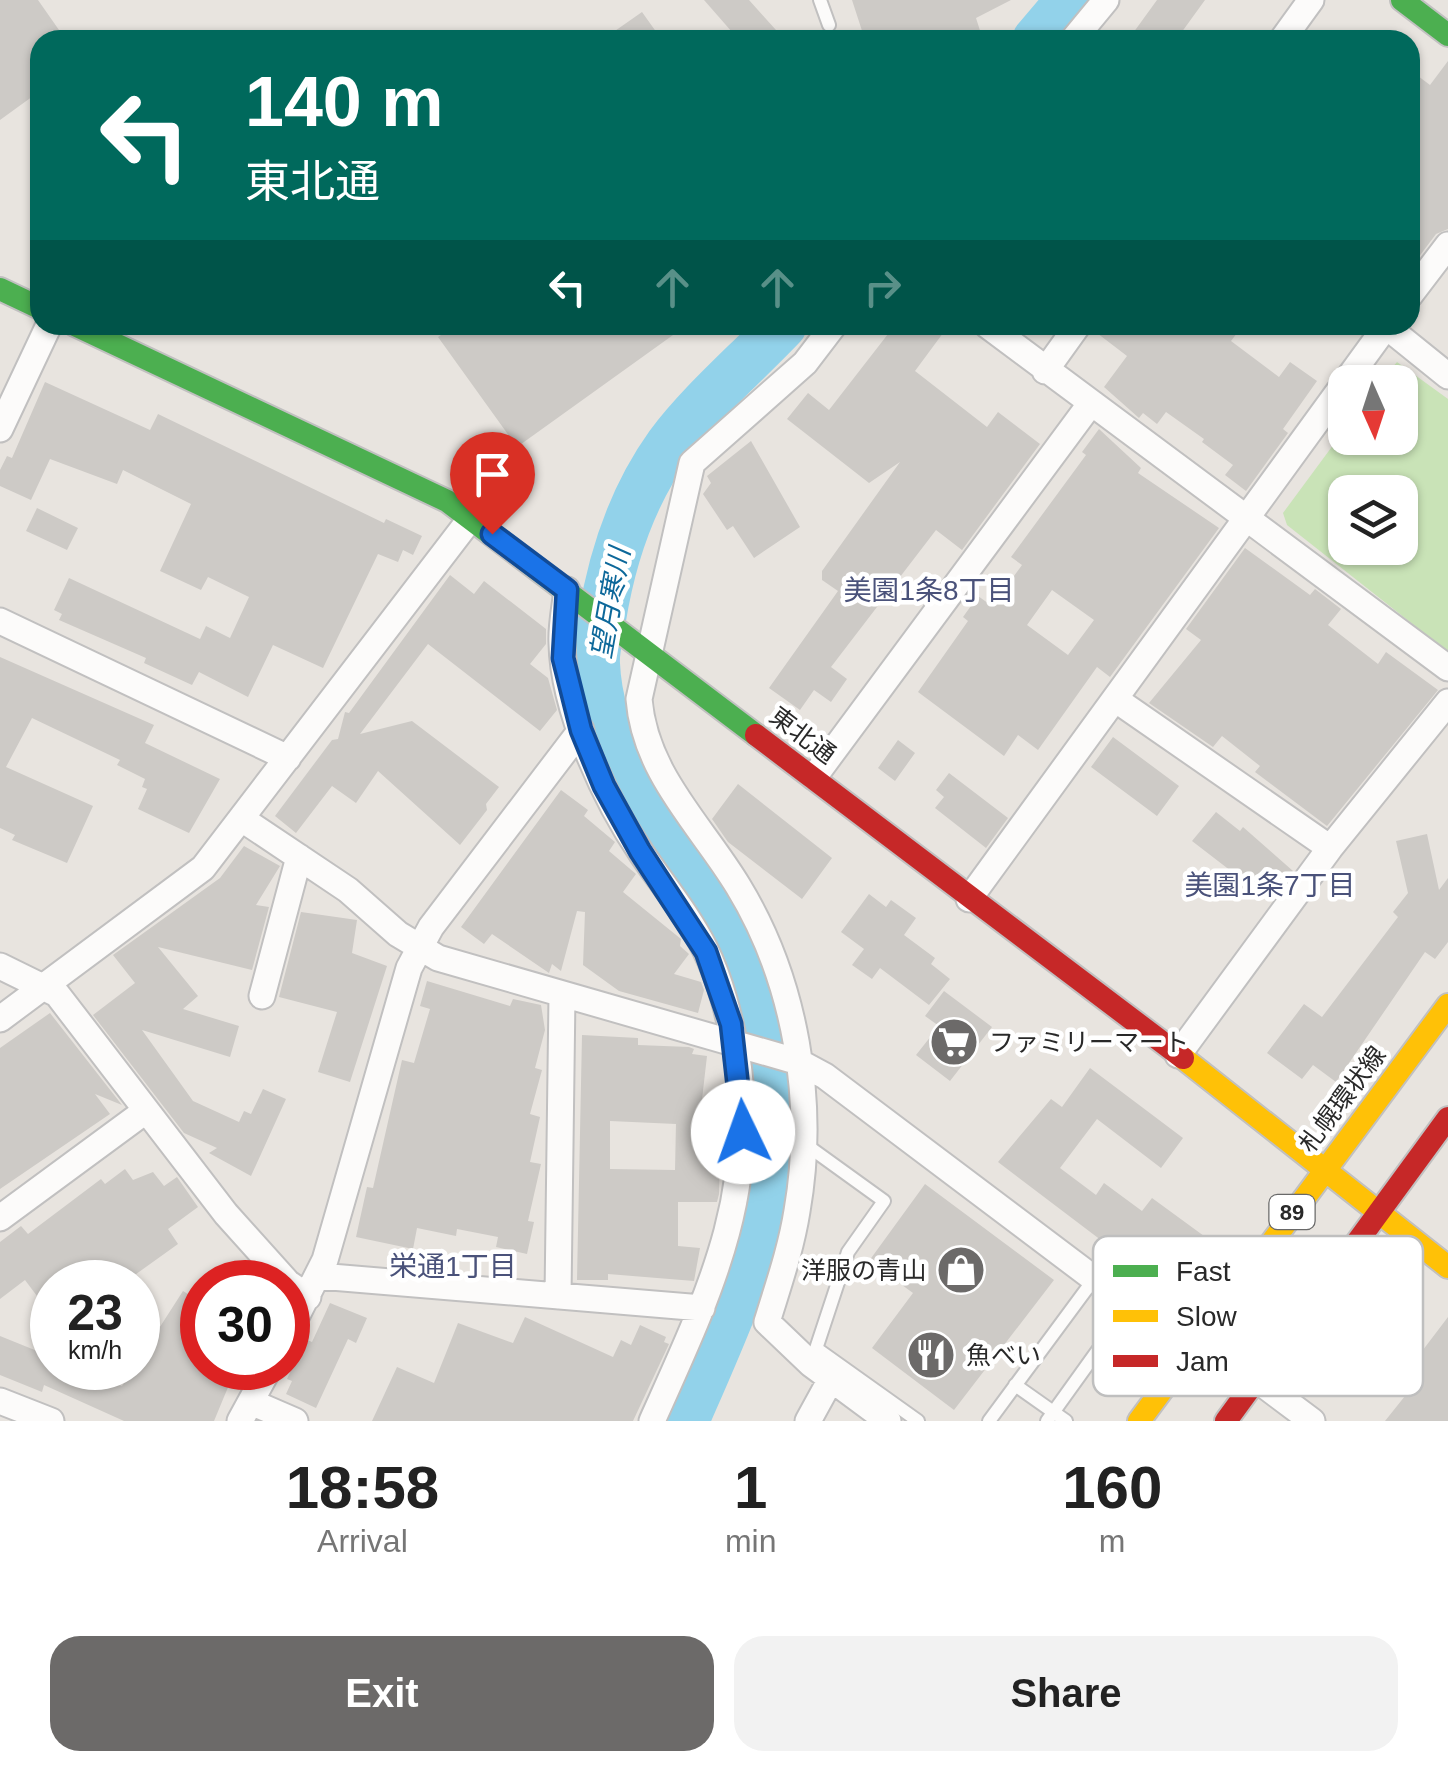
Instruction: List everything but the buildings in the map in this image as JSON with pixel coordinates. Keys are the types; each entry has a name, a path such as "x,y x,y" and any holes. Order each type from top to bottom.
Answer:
{"street":[{"path":"1081,30 1106,0"},
{"path":"1289,30 1311,0"},
{"path":"1402,0 1448,34"},
{"path":"1420,282 1448,245"},
{"path":"0,290 30,304"},
{"path":"0,428 44,335"},
{"name":"東北通","path":"96,335 447,501 472,518 1178,1055 1408,1236"},
{"path":"826,335 804,364 692,463 639,699 641,723 664,777 738,886 783,987 804,1144 798,1210 767,1322 888,1421"},
{"path":"1000,335 1448,668"},
{"path":"1046,371 1071,335"},
{"path":"969,899 1379,335"},
{"path":"1397,335 1448,376"},
{"path":"814,777 1092,403"},
{"path":"0,1019 204,868 472,518"},
{"path":"572,594 563,658 581,730 604,786 640,851 706,952 743,1048 743,1157 726,1242 702,1308 652,1421"},
{"path":"0,622 288,758"},
{"path":"1115,699 1330,848"},
{"path":"1178,1055 1330,848 1448,702"},
{"path":"310,1292 409,968 419,947 581,730"},
{"path":"242,820 348,890 438,958 791,1059 826,1076 1093,1278"},
{"path":"262,996 299,858"},
{"path":"0,966 56,994 144,1112 288,1283 558,1296 702,1308"},
{"path":"558,1296 562,995"},
{"name":"札幌環状線","path":"1274,1236 1448,1005"},
{"path":"0,1218 144,1112"},
{"path":"1361,1236 1448,1118"},
{"name":"東北通","path":"1423,1248 1448,1267"},
{"path":"808,1421 820,1364"},
{"name":"札幌環状線","path":"1139,1421 1157,1396"},
{"path":"1226,1421 1244,1396"},
{"path":"1278,1396 1312,1421"},
{"path":"0,1401 51,1421"},
{"path":"245,1411 295,1421"}],"lane":[{"path":"820,0 829,25"},
{"path":"804,1144 884,1202 848,1252 820,1364 918,1421"},
{"path":"989,1421 1093,1280"},
{"path":"1050,1416 1093,1357"},
{"path":"1015,1385 1050,1416 1066,1421"}],"green space":[{"path":"1418,377 1448,399 1448,652 1338,565 1418,565 1418,475 1328,475 1328,557 1287,525 1283,513 1328,452 1418,455"}],"waterway":[{"name":"望月寒川","path":"1044,30 1070,0"},
{"name":"望月寒川","path":"685,1421 726,1325 758,1232 769,1184 774,1135 773,1084 765,1030 744,968 716,916 648,813 621,760 601,703 596,653 618,551 644,486 669,445 695,414 773,335"}],"traffic: fast":[{"path":"1402,0 1448,35"},
{"path":"0,289 30,303"},
{"path":"96,335 447,501 756,735"}],"traffic: slow":[{"path":"1276,1236 1448,1005"},
{"path":"1183,1058 1409,1236"},
{"path":"1423,1247 1448,1267"},
{"path":"1139,1421 1158,1396"}],"traffic: jam":[{"path":"756,735 1183,1058"},
{"path":"1362,1236 1448,1118"},
{"path":"1226,1421 1244,1396"}],"place":[{"name":"ファミリーマート","path":"954,1042"},
{"name":"洋服の青山","path":"961,1270"},
{"name":"魚べい","path":"931,1355"}],"district":[{"name":"美園1条8丁目","path":"929,590"},
{"name":"美園1条7丁目","path":"1270,885"},
{"name":"栄通1丁目","path":"453,1266"}],"route":[{"path":"492,534 567,590 563,658 581,730 604,786 640,851 682,908 722,991 742,1092 743,1132"}]}
